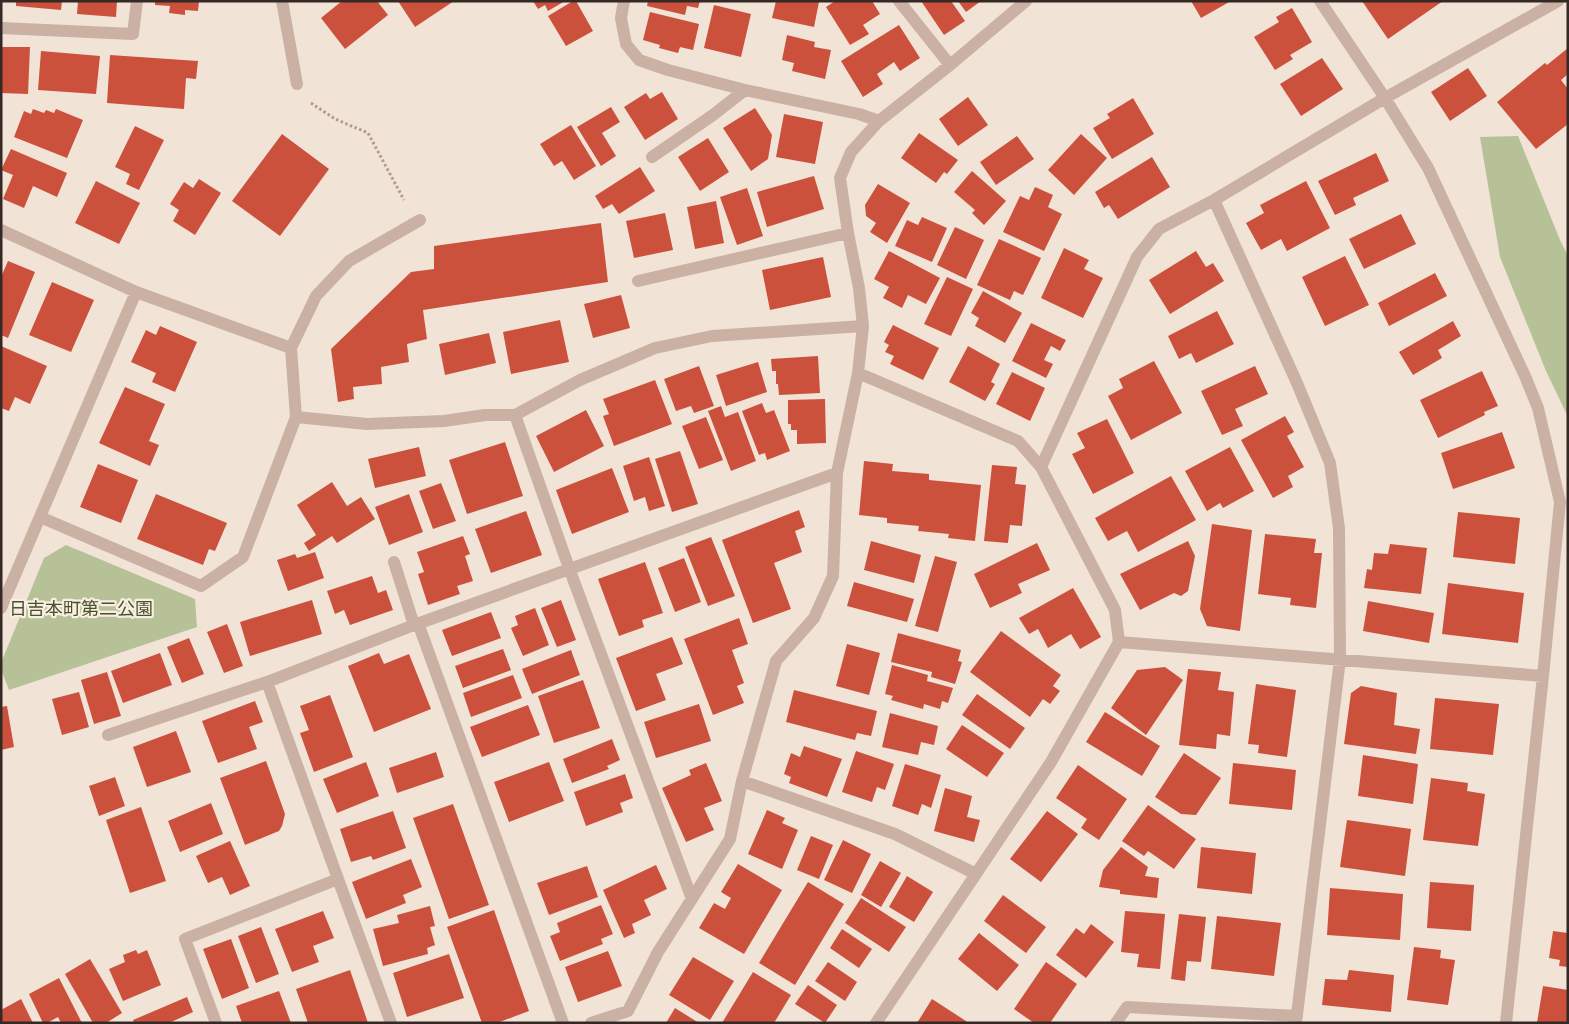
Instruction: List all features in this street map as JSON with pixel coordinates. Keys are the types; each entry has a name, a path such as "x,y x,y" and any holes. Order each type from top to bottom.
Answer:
{"street":[{"path":"1,28 133,34 137,1"},
{"path":"282,1 297,84"},
{"path":"624,1 621,18 626,44 639,60 668,70 744,90 859,114 879,121"},
{"path":"899,1 950,64"},
{"path":"1320,1 1385,98 1428,168 1525,376 1538,408 1560,502 1506,1023"},
{"path":"1042,467 1137,257 1159,229 1214,200 1385,98 1558,1"},
{"path":"591,1023 628,1011 658,952 730,839 742,781 776,661 814,618 833,576 837,473 858,373 864,326 840,178 851,152 879,121 1023,2"},
{"path":"652,157 713,115 744,90"},
{"path":"1116,1023 1127,1007 1296,1019 1340,659 1339,528 1330,463 1297,383 1214,200"},
{"path":"40,517 201,586 243,557 296,417 291,348 316,296 349,261 418,222"},
{"path":"1,230 136,292 291,348"},
{"path":"638,281 848,234"},
{"path":"1,608 136,292"},
{"path":"296,417 367,424 444,421 485,415 515,415 580,380 655,348 712,336 864,326"},
{"path":"858,373 1018,440 1042,467 1115,610 1119,642 1051,762 876,1023"},
{"path":"515,415 569,568 692,899"},
{"path":"108,735 267,682 416,624 837,473"},
{"path":"1555,556 1568,549"},
{"path":"394,562 563,1023"},
{"path":"1119,642 1543,676"},
{"path":"267,682 391,1023"},
{"path":"742,781 895,834 976,874"},
{"path":"216,1023 185,938 338,879"},
{"path":"628,1011 634,1023"}],"path":[{"path":"297,84 311,104 335,119 368,133 418,222"}],"green space":[{"path":"1518,136 1568,256 1568,417 1546,371 1500,257 1480,137"},
{"name":"日吉本町第二公園","path":"66,545 195,599 197,627 9,690 1,669 1,663 44,558"}],"building":[{"path":"16,1 62,1 61,10 16,6"},
{"path":"78,1 117,1 116,17 77,14"},
{"path":"155,1 199,1 198,11 185,10 185,15 169,13 170,6 155,5"},
{"path":"342,1 377,1 388,15 345,49 321,18"},
{"path":"398,1 454,1 415,27"},
{"path":"533,1 565,1 548,11 545,5 538,9"},
{"path":"576,1 593,31 566,46 548,16"},
{"path":"648,1 700,1 698,8 687,6 685,15 647,6"},
{"path":"776,1 819,2 814,27 772,18"},
{"path":"835,1 872,1 880,14 863,25 869,34 850,45 826,7"},
{"path":"921,1 951,1 965,21 944,35"},
{"path":"958,1 981,1 966,12"},
{"path":"1191,1 1231,1 1201,18"},
{"path":"1362,1 1443,1 1388,39"},
{"path":"714,5 751,14 741,57 704,48"},
{"path":"1292,8 1312,42 1290,55 1293,59 1275,70 1254,37 1279,22 1276,17"},
{"path":"650,12 699,24 693,50 680,47 678,53 659,48 660,45 643,40"},
{"path":"899,25 920,58 900,71 894,62 877,74 883,84 863,97 841,61"},
{"path":"787,35 815,42 814,47 831,50 825,79 792,71 794,63 782,60"},
{"path":"1,47 30,47 28,94 1,93"},
{"path":"1568,48 1568,74 1561,80 1568,89 1568,124 1536,149 1497,102 1545,63 1547,65"},
{"path":"41,51 100,56 96,94 38,90"},
{"path":"110,55 198,61 196,79 186,78 184,109 107,103"},
{"path":"1322,58 1343,89 1301,116 1280,84"},
{"path":"1468,68 1487,96 1450,121 1431,92"},
{"path":"662,92 678,119 645,140 624,107 646,93 650,99"},
{"path":"968,97 988,125 958,146 939,119"},
{"path":"1133,98 1154,134 1112,159 1093,128 1110,118 1107,114"},
{"path":"611,107 620,122 602,133 616,156 601,166 577,127"},
{"path":"755,108 772,135 768,159 751,171 723,128"},
{"path":"33,109 44,113 46,110 54,113 56,109 83,120 67,158 14,137 24,111 31,114"},
{"path":"784,114 823,122 815,164 776,157"},
{"path":"571,125 596,166 574,180 562,161 554,166 540,144"},
{"path":"135,126 164,140 139,190 126,184 130,174 115,167"},
{"path":"919,133 958,160 947,174 944,172 936,183 901,158"},
{"path":"282,134 329,169 280,236 232,201"},
{"path":"1081,134 1107,158 1074,195 1048,170"},
{"path":"1017,136 1034,159 996,185 980,162"},
{"path":"708,138 729,172 700,191 678,157"},
{"path":"11,149 67,173 57,197 33,186 24,208 3,199 13,175 1,170"},
{"path":"1376,153 1389,181 1353,198 1356,205 1335,215 1318,181"},
{"path":"1152,157 1170,187 1118,219 1109,205 1104,208 1095,192"},
{"path":"640,167 655,191 619,214 612,204 603,209 595,196"},
{"path":"972,171 1006,201 984,225 972,213 975,210 954,192"},
{"path":"814,176 824,209 767,227 757,192"},
{"path":"199,179 221,193 195,235 173,221 179,210 170,204 184,182 193,188"},
{"path":"96,181 140,203 119,244 75,223"},
{"path":"1306,181 1330,228 1287,251 1281,239 1261,250 1246,223 1264,213 1260,205"},
{"path":"878,184 910,203 887,243 870,232 876,223 866,216 865,205"},
{"path":"1035,187 1053,195 1048,207 1062,214 1044,251 1003,232 1020,196 1029,200"},
{"path":"747,188 763,236 737,245 720,197"},
{"path":"716,201 724,243 695,249 687,207"},
{"path":"665,213 673,250 634,258 626,221"},
{"path":"1401,214 1416,244 1364,269 1349,239"},
{"path":"922,217 947,228 932,262 895,246 907,220 918,225"},
{"path":"601,223 608,282 423,310 427,339 407,344 409,362 381,367 382,384 353,387 354,399 338,402 331,349 411,272 434,269 434,246"},
{"path":"955,227 984,240 966,279 937,265"},
{"path":"999,239 1041,258 1023,295 1014,291 1010,300 977,285"},
{"path":"1064,248 1089,260 1084,269 1103,278 1083,318 1041,298"},
{"path":"889,251 940,278 926,304 908,295 902,308 883,298 889,287 874,279"},
{"path":"1196,251 1206,267 1213,263 1224,281 1170,314 1149,280"},
{"path":"1345,256 1369,305 1325,326 1302,277"},
{"path":"823,257 831,297 770,310 762,270"},
{"path":"8,261 35,272 8,338 1,335 1,277"},
{"path":"1435,273 1447,296 1389,326 1378,303"},
{"path":"947,277 973,289 951,336 924,324"},
{"path":"52,282 94,300 71,352 29,335"},
{"path":"983,291 1022,313 1005,343 975,326 979,318 971,313"},
{"path":"621,295 630,328 593,338 584,304"},
{"path":"1217,311 1234,344 1196,363 1191,353 1179,359 1168,336"},
{"path":"560,320 569,362 511,374 503,332"},
{"path":"1453,321 1461,336 1438,350 1442,358 1413,375 1399,352"},
{"path":"1031,323 1066,340 1060,351 1051,346 1044,360 1053,364 1046,378 1012,361"},
{"path":"893,325 939,348 923,380 890,364 894,356 885,352 889,345 884,342"},
{"path":"160,326 197,342 175,392 152,382 156,373 131,362 146,330 156,335"},
{"path":"489,333 496,363 445,375 439,344"},
{"path":"1,346 47,366 30,404 15,397 9,411 1,408"},
{"path":"968,346 1000,364 991,382 995,384 985,401 949,382"},
{"path":"818,356 820,393 779,395 778,384 776,384 776,371 772,371 771,359"},
{"path":"1154,361 1182,413 1131,440 1108,396 1123,388 1119,379"},
{"path":"758,362 767,392 726,406 716,375"},
{"path":"699,366 714,406 694,413 691,406 676,411 664,379"},
{"path":"1255,366 1268,394 1235,409 1243,426 1222,435 1201,391"},
{"path":"1482,371 1498,406 1484,412 1485,415 1438,438 1420,400"},
{"path":"1012,372 1045,388 1030,421 996,404"},
{"path":"655,380 672,424 614,446 603,416 609,414 603,399"},
{"path":"125,387 165,404 149,441 159,445 150,466 99,443"},
{"path":"825,399 826,443 797,444 797,430 791,430 791,424 788,424 788,400"},
{"path":"762,403 766,413 774,410 790,451 767,460 765,453 759,455 742,411"},
{"path":"721,406 725,417 738,412 756,461 731,471 708,411"},
{"path":"586,410 604,446 554,472 536,436"},
{"path":"1285,416 1294,432 1287,436 1304,467 1288,476 1293,487 1273,498 1241,440"},
{"path":"706,417 723,460 699,469 682,426"},
{"path":"1107,419 1134,473 1093,494 1072,454 1085,448 1077,433"},
{"path":"1502,432 1515,468 1453,489 1441,453"},
{"path":"505,442 523,496 467,514 449,460"},
{"path":"419,447 426,476 375,488 368,459"},
{"path":"1230,447 1254,491 1223,508 1220,503 1207,511 1185,471"},
{"path":"680,451 698,504 672,512 655,459"},
{"path":"649,457 665,506 649,511 645,497 634,501 623,466"},
{"path":"864,461 893,464 892,471 929,474 929,480 981,485 975,541 948,538 949,534 918,531 919,526 887,523 887,518 859,515"},
{"path":"98,464 138,480 121,523 80,507"},
{"path":"992,465 1017,467 1015,484 1026,485 1022,526 1010,525 1008,543 984,541"},
{"path":"612,468 629,512 572,534 556,490"},
{"path":"1171,476 1196,520 1138,552 1127,531 1108,541 1095,518"},
{"path":"332,482 347,506 361,497 375,519 337,543 332,536 309,551 304,543 316,535 297,505"},
{"path":"441,483 456,521 433,529 419,491"},
{"path":"156,494 227,523 215,551 209,549 203,565 137,539"},
{"path":"409,494 423,532 389,545 375,507"},
{"path":"799,510 805,527 795,531 802,552 774,563 791,609 753,623 722,540"},
{"path":"526,511 542,555 491,573 475,529"},
{"path":"1458,512 1520,518 1515,564 1453,557"},
{"path":"1212,524 1252,530 1240,631 1207,626 1200,609"},
{"path":"1265,534 1316,539 1314,553 1322,553 1316,608 1290,605 1291,598 1258,594"},
{"path":"463,536 470,554 465,556 473,581 457,586 460,594 428,605 418,574 424,572 417,552"},
{"path":"711,537 735,596 708,606 685,547"},
{"path":"871,541 921,555 914,583 864,570"},
{"path":"1188,541 1195,556 1188,591 1181,596 1174,593 1140,610 1120,574"},
{"path":"1037,543 1050,570 1018,584 1022,593 990,608 974,574"},
{"path":"1390,544 1427,548 1421,594 1364,588 1367,569 1372,570 1374,553 1388,554"},
{"path":"315,552 324,578 288,591 277,560 295,554 297,558"},
{"path":"935,556 957,562 938,632 915,626"},
{"path":"684,558 701,602 675,612 658,568"},
{"path":"645,562 663,613 642,620 644,627 619,636 598,579"},
{"path":"372,576 378,593 386,590 393,610 350,625 344,610 335,614 327,591"},
{"path":"854,582 914,599 907,622 847,606"},
{"path":"1448,583 1524,593 1518,643 1442,634"},
{"path":"1073,588 1101,637 1080,649 1071,634 1048,648 1038,629 1029,634 1019,618"},
{"path":"312,600 322,634 250,656 240,622"},
{"path":"561,600 576,640 557,647 541,608"},
{"path":"1368,601 1434,613 1429,643 1363,631"},
{"path":"535,608 549,645 523,656 511,628 518,625 515,616"},
{"path":"491,612 501,638 452,656 442,630"},
{"path":"739,618 748,644 732,650 744,683 737,686 744,703 713,715 684,639"},
{"path":"227,624 243,666 224,673 207,632"},
{"path":"1001,631 1061,675 1053,686 1060,691 1050,704 1043,699 1030,717 970,672"},
{"path":"898,633 961,650 958,661 962,662 955,684 931,677 932,672 891,662"},
{"path":"672,637 683,664 656,674 666,700 636,711 616,658"},
{"path":"189,638 204,674 182,683 167,647"},
{"path":"847,644 880,653 869,695 836,686"},
{"path":"503,649 511,670 463,688 455,666"},
{"path":"571,650 580,675 532,694 522,669"},
{"path":"160,653 172,685 123,703 111,671"},
{"path":"379,653 384,664 409,654 431,709 374,732 348,666"},
{"path":"892,665 928,675 927,681 953,688 948,703 942,701 940,709 924,704 923,709 891,700 893,696 885,694"},
{"path":"1165,667 1183,680 1146,735 1111,708 1137,670"},
{"path":"1188,669 1221,672 1218,690 1234,692 1230,736 1217,734 1216,749 1179,745"},
{"path":"107,672 121,716 94,724 81,680"},
{"path":"513,675 522,698 471,717 463,693"},
{"path":"583,680 600,728 554,743 538,696"},
{"path":"1256,684 1296,690 1287,757 1258,753 1259,745 1248,744"},
{"path":"1361,686 1397,693 1394,725 1420,729 1416,754 1344,744 1351,693"},
{"path":"794,690 877,711 871,736 857,733 855,740 786,722"},
{"path":"79,692 89,727 62,735 52,699"},
{"path":"977,694 1025,728 1010,749 962,715"},
{"path":"330,695 353,757 314,772 300,733 309,730 300,706"},
{"path":"1435,698 1499,704 1493,755 1430,749"},
{"path":"255,701 263,722 249,727 257,749 218,763 202,721"},
{"path":"699,704 711,741 656,758 644,722"},
{"path":"528,705 540,735 482,757 470,727"},
{"path":"7,706 14,747 1,750 1,707"},
{"path":"1105,712 1160,746 1142,776 1086,742"},
{"path":"890,713 938,726 934,745 921,742 918,755 882,747"},
{"path":"962,725 1004,753 987,777 946,749"},
{"path":"176,731 191,772 147,787 133,747"},
{"path":"612,739 620,760 607,766 609,769 572,783 563,759"},
{"path":"804,746 842,759 827,797 789,783 791,777 784,774 791,753 800,757"},
{"path":"856,751 894,764 885,790 877,787 872,802 842,792"},
{"path":"436,752 444,777 397,793 389,768"},
{"path":"1184,753 1221,778 1196,815 1181,814 1155,797"},
{"path":"1363,755 1418,764 1413,804 1358,796"},
{"path":"266,761 285,814 282,826 279,831 245,845 220,778"},
{"path":"366,762 379,796 337,813 323,779"},
{"path":"549,762 564,801 509,822 494,782"},
{"path":"706,763 722,801 704,808 714,830 686,842 662,788 691,775 689,770"},
{"path":"1233,763 1296,770 1292,810 1229,804"},
{"path":"905,764 941,775 931,808 922,804 918,815 892,806"},
{"path":"1078,765 1127,799 1099,840 1081,828 1087,819 1056,798"},
{"path":"625,774 633,798 620,803 623,812 586,826 574,792"},
{"path":"115,777 125,806 99,816 89,786"},
{"path":"1431,778 1468,783 1467,791 1485,794 1478,846 1423,840"},
{"path":"945,788 972,796 967,817 980,820 974,842 934,831"},
{"path":"211,803 223,834 180,852 168,821"},
{"path":"453,804 489,905 449,919 413,818"},
{"path":"1148,805 1196,839 1174,869 1148,851 1144,856 1122,841"},
{"path":"141,807 166,881 130,893 106,820"},
{"path":"767,810 785,818 782,823 798,830 782,869 748,854"},
{"path":"393,811 406,848 373,860 371,856 351,862 340,829"},
{"path":"1047,811 1078,834 1041,882 1010,859"},
{"path":"1347,820 1411,829 1405,876 1340,867"},
{"path":"811,836 833,845 819,879 797,870"},
{"path":"843,840 871,854 852,893 824,880"},
{"path":"230,841 250,886 230,895 222,877 208,883 196,856"},
{"path":"1121,847 1148,867 1145,876 1159,878 1157,898 1120,894 1120,890 1099,887 1103,870"},
{"path":"1201,847 1256,853 1252,894 1197,888"},
{"path":"411,859 422,887 403,895 406,903 366,919 352,882"},
{"path":"880,861 901,873 881,907 861,895"},
{"path":"738,864 782,890 744,954 699,928 714,903 725,909 731,898 721,892"},
{"path":"656,865 667,889 644,900 651,915 632,924 635,933 624,938 603,890"},
{"path":"587,866 598,897 549,915 537,883"},
{"path":"907,876 933,892 914,922 889,907"},
{"path":"808,882 844,904 795,985 759,963"},
{"path":"1430,882 1474,885 1471,931 1427,928"},
{"path":"1330,888 1403,894 1400,940 1327,935"},
{"path":"1003,895 1046,927 1026,953 984,921"},
{"path":"861,898 906,927 889,952 845,923"},
{"path":"601,905 613,934 601,939 603,944 560,961 550,936 560,932 557,923"},
{"path":"430,906 435,926 430,927 435,945 427,948 428,954 383,966 373,929 399,923 397,915"},
{"path":"494,910 529,1011 497,1023 482,1023 447,927"},
{"path":"323,911 334,938 313,946 319,962 292,972 275,929"},
{"path":"1125,911 1165,914 1160,969 1137,967 1139,954 1121,952"},
{"path":"1179,914 1206,917 1201,962 1187,961 1185,981 1171,979"},
{"path":"1217,916 1281,923 1274,976 1211,969"},
{"path":"1091,924 1114,942 1086,978 1056,955 1076,928 1084,934"},
{"path":"261,927 279,974 256,983 238,936"},
{"path":"842,929 872,949 859,968 830,948"},
{"path":"1553,931 1568,933 1568,967 1559,966 1560,960 1549,958"},
{"path":"979,933 1019,965 997,991 958,959"},
{"path":"231,939 249,988 222,999 203,949"},
{"path":"1414,947 1441,950 1440,958 1455,960 1448,1005 1407,1000"},
{"path":"136,950 138,954 147,950 161,985 123,1001 109,969 125,962 123,955"},
{"path":"608,951 622,986 578,1002 565,967"},
{"path":"449,954 464,998 407,1017 393,973"},
{"path":"693,957 734,981 710,1020 669,995"},
{"path":"90,959 122,1013 106,1023 93,1023 65,974"},
{"path":"828,962 857,982 845,1001 815,981"},
{"path":"1046,962 1077,984 1050,1023 1034,1023 1014,1009"},
{"path":"350,970 368,1023 308,1023 296,989"},
{"path":"1349,970 1394,975 1391,1012 1322,1005 1325,979 1347,980"},
{"path":"753,972 791,995 774,1023 722,1023"},
{"path":"59,978 82,1023 61,1023 58,1017 43,1023 29,994"},
{"path":"808,985 837,1005 825,1023 795,1004"},
{"path":"1543,986 1568,990 1568,1023 1537,1023"},
{"path":"279,991 291,1023 242,1023 236,1006"},
{"path":"187,997 193,1012 169,1023 134,1023 133,1020"},
{"path":"21,999 33,1023 1,1023 1,1010"},
{"path":"932,999 969,1023 917,1023"},
{"path":"675,1008 699,1023 666,1023"}]}
